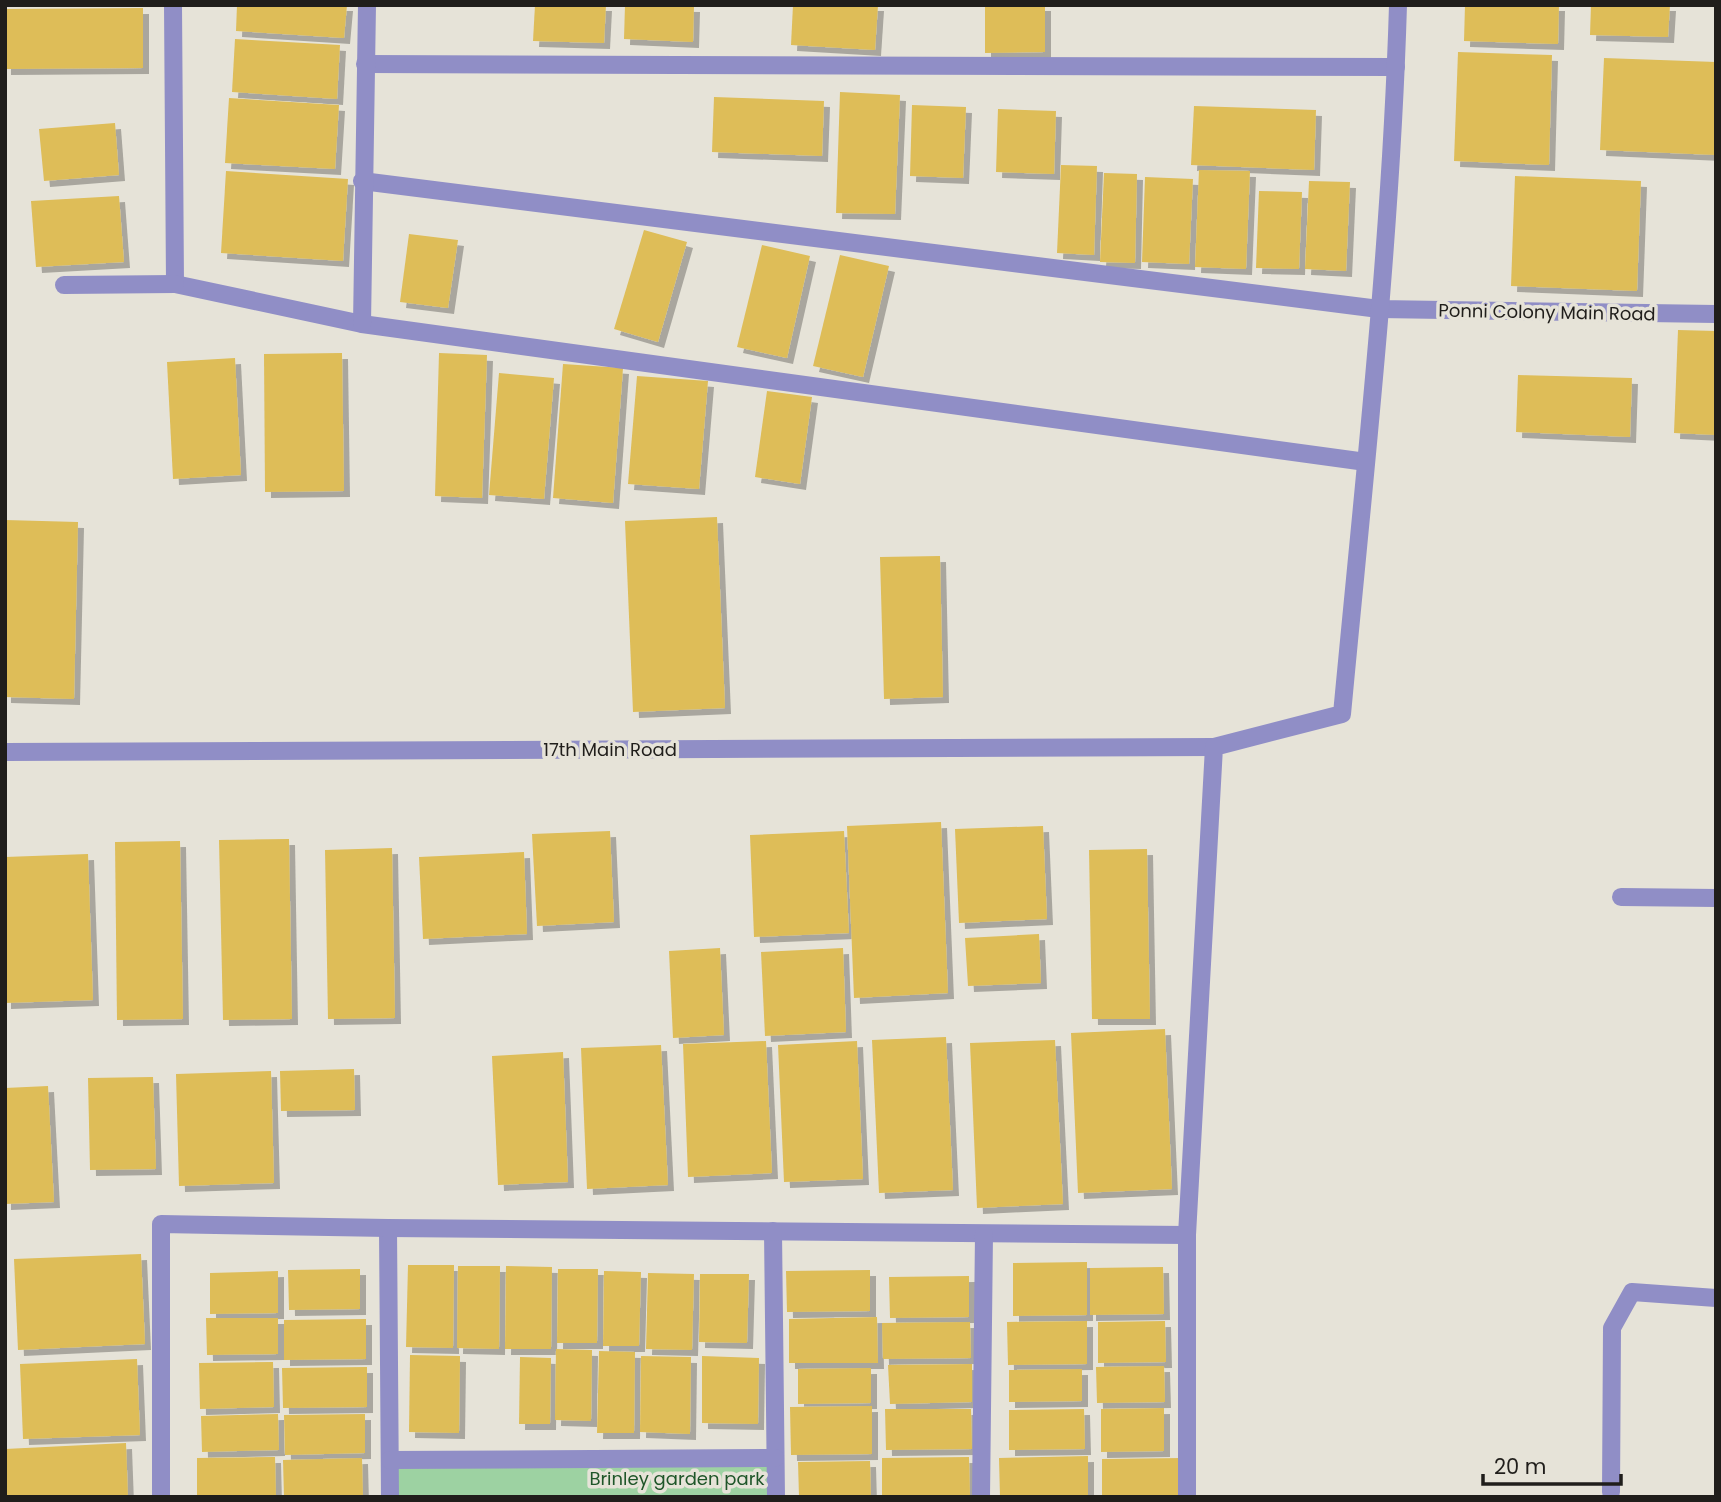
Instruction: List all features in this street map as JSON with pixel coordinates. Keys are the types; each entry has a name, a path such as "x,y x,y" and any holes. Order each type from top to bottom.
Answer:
{"street":[{"path":"173,5 175,284"},
{"path":"362,324 362,181 367,5"},
{"path":"64,285 175,284 362,324 1366,462 1396,67 1398,5"},
{"path":"365,64 1396,67"},
{"name":"Ponni Colony Main Road","path":"362,181 1379,309 1716,314"},
{"name":"17th Main Road","path":"5,752 1214,747 1342,714 1366,462"},
{"path":"1187,1497 1187,1235 1214,747"},
{"path":"1621,897 1716,898"},
{"path":"161,1497 161,1224 1187,1235"},
{"path":"388,1228 390,1497"},
{"path":"774,1231 776,1497"},
{"path":"981,1497 984,1234"},
{"path":"1611,1492 1612,1328 1632,1292 1716,1298"},
{"path":"390,1460 775,1458"}],"green space":[{"name":"Brinley garden park","path":"775,1458 776,1497 390,1497 390,1460"}],"building":[{"path":"237,5 347,5 344,38 236,31"},
{"path":"535,5 606,5 604,43 533,41"},
{"path":"625,5 694,6 693,42 624,39"},
{"path":"793,5 878,5 875,50 791,45"},
{"path":"985,5 1045,5 1045,52 985,53"},
{"path":"1465,5 1559,5 1558,44 1464,41"},
{"path":"1591,5 1670,5 1668,37 1590,35"},
{"path":"143,8 143,68 5,69 5,9"},
{"path":"235,39 340,45 337,99 232,92"},
{"path":"1458,52 1552,55 1549,165 1454,161"},
{"path":"1604,58 1716,62 1716,155 1600,150"},
{"path":"840,92 900,95 895,214 836,213"},
{"path":"714,97 824,101 822,156 712,152"},
{"path":"229,98 339,105 335,169 225,163"},
{"path":"912,105 966,107 963,178 910,176"},
{"path":"1194,106 1316,110 1314,170 1191,165"},
{"path":"998,109 1056,111 1054,174 996,172"},
{"path":"115,123 119,175 44,181 39,129"},
{"path":"1061,165 1097,166 1094,255 1057,253"},
{"path":"1199,170 1250,171 1246,269 1195,267"},
{"path":"226,171 348,179 343,261 221,253"},
{"path":"1104,173 1137,174 1135,263 1100,262"},
{"path":"1515,176 1641,181 1637,291 1511,286"},
{"path":"1145,177 1193,179 1189,264 1142,262"},
{"path":"1309,181 1350,182 1346,271 1305,269"},
{"path":"1259,191 1302,192 1299,269 1256,268"},
{"path":"119,196 124,262 36,267 31,201"},
{"path":"644,230 687,242 658,342 614,329"},
{"path":"409,234 458,240 448,308 400,302"},
{"path":"762,245 810,256 787,358 737,347"},
{"path":"840,255 889,266 863,377 813,366"},
{"path":"1678,330 1716,331 1716,435 1674,433"},
{"path":"342,353 344,491 265,492 264,354"},
{"path":"439,353 487,355 482,498 435,496"},
{"path":"235,358 241,475 173,479 167,362"},
{"path":"563,364 623,368 613,503 553,498"},
{"path":"499,373 554,378 544,499 489,495"},
{"path":"1518,375 1632,378 1630,437 1516,432"},
{"path":"637,376 708,381 699,489 628,484"},
{"path":"767,391 812,397 800,484 755,477"},
{"path":"717,517 725,708 633,712 625,521"},
{"path":"5,520 78,522 74,699 5,697"},
{"path":"940,556 943,697 884,699 880,557"},
{"path":"941,822 948,993 854,998 847,826"},
{"path":"1043,826 1047,919 959,923 955,829"},
{"path":"610,831 614,922 537,926 532,834"},
{"path":"844,831 849,933 754,937 750,835"},
{"path":"289,839 292,1019 223,1020 219,840"},
{"path":"180,841 183,1019 117,1020 115,842"},
{"path":"392,848 395,1018 328,1019 325,850"},
{"path":"1147,849 1150,1019 1092,1019 1089,850"},
{"path":"524,852 527,934 423,939 419,857"},
{"path":"88,854 93,1000 5,1003 5,857"},
{"path":"1039,934 1041,983 968,986 965,938"},
{"path":"720,948 724,1035 673,1038 669,951"},
{"path":"843,948 846,1032 765,1036 761,952"},
{"path":"1165,1029 1172,1189 1078,1193 1071,1033"},
{"path":"946,1037 953,1190 879,1193 872,1040"},
{"path":"1055,1040 1063,1204 977,1208 970,1043"},
{"path":"766,1041 772,1173 688,1177 683,1044"},
{"path":"857,1041 863,1179 784,1182 778,1045"},
{"path":"661,1045 668,1185 587,1189 581,1048"},
{"path":"563,1052 568,1182 498,1185 492,1056"},
{"path":"354,1069 355,1110 281,1111 280,1071"},
{"path":"271,1071 274,1183 179,1186 176,1074"},
{"path":"153,1077 156,1169 90,1170 88,1078"},
{"path":"48,1086 54,1202 5,1204 5,1088"},
{"path":"141,1254 145,1344 18,1350 14,1259"},
{"path":"1087,1262 1087,1315 1013,1316 1013,1263"},
{"path":"408,1265 454,1265 453,1348 406,1347"},
{"path":"458,1266 500,1266 499,1349 457,1348"},
{"path":"506,1266 552,1267 551,1349 505,1349"},
{"path":"1163,1267 1164,1314 1090,1315 1090,1268"},
{"path":"360,1269 360,1309 289,1310 288,1270"},
{"path":"558,1269 598,1269 597,1343 557,1343"},
{"path":"870,1270 870,1311 787,1312 786,1271"},
{"path":"278,1271 278,1313 210,1314 210,1273"},
{"path":"604,1271 641,1272 639,1346 603,1346"},
{"path":"648,1273 694,1274 692,1350 646,1349"},
{"path":"700,1274 749,1274 747,1343 699,1342"},
{"path":"969,1276 969,1317 890,1318 889,1277"},
{"path":"877,1317 878,1363 789,1363 789,1319"},
{"path":"206,1318 278,1318 278,1354 207,1355"},
{"path":"366,1319 366,1359 284,1360 284,1320"},
{"path":"1087,1321 1087,1364 1008,1365 1007,1322"},
{"path":"1165,1321 1166,1362 1098,1363 1098,1322"},
{"path":"970,1322 971,1358 883,1359 882,1323"},
{"path":"556,1349 592,1350 591,1421 555,1420"},
{"path":"599,1351 635,1352 634,1433 597,1433"},
{"path":"410,1355 460,1356 459,1433 409,1432"},
{"path":"641,1356 691,1357 690,1434 640,1432"},
{"path":"702,1356 759,1358 758,1424 702,1423"},
{"path":"520,1357 551,1358 550,1424 519,1424"},
{"path":"137,1359 140,1435 23,1439 20,1364"},
{"path":"273,1362 274,1407 200,1409 199,1363"},
{"path":"972,1364 972,1402 890,1404 888,1365"},
{"path":"1164,1366 1165,1402 1097,1403 1096,1367"},
{"path":"367,1367 367,1407 283,1408 282,1368"},
{"path":"871,1368 871,1403 798,1404 798,1369"},
{"path":"1082,1369 1082,1401 1009,1402 1009,1370"},
{"path":"872,1406 872,1454 791,1455 790,1407"},
{"path":"1164,1408 1164,1451 1101,1452 1101,1409"},
{"path":"885,1409 971,1409 972,1449 886,1450"},
{"path":"1084,1409 1085,1449 1009,1450 1009,1410"},
{"path":"278,1414 279,1450 202,1452 201,1416"},
{"path":"365,1414 365,1453 285,1455 284,1415"},
{"path":"126,1443 128,1497 5,1497 5,1449"},
{"path":"1088,1456 1088,1497 1000,1497 999,1458"},
{"path":"275,1457 276,1497 197,1497 197,1458"},
{"path":"969,1457 970,1496 882,1497 882,1458"},
{"path":"362,1458 363,1497 284,1497 283,1460"},
{"path":"1182,1458 1182,1497 1102,1497 1102,1459"},
{"path":"870,1461 871,1497 799,1497 798,1462"}]}
